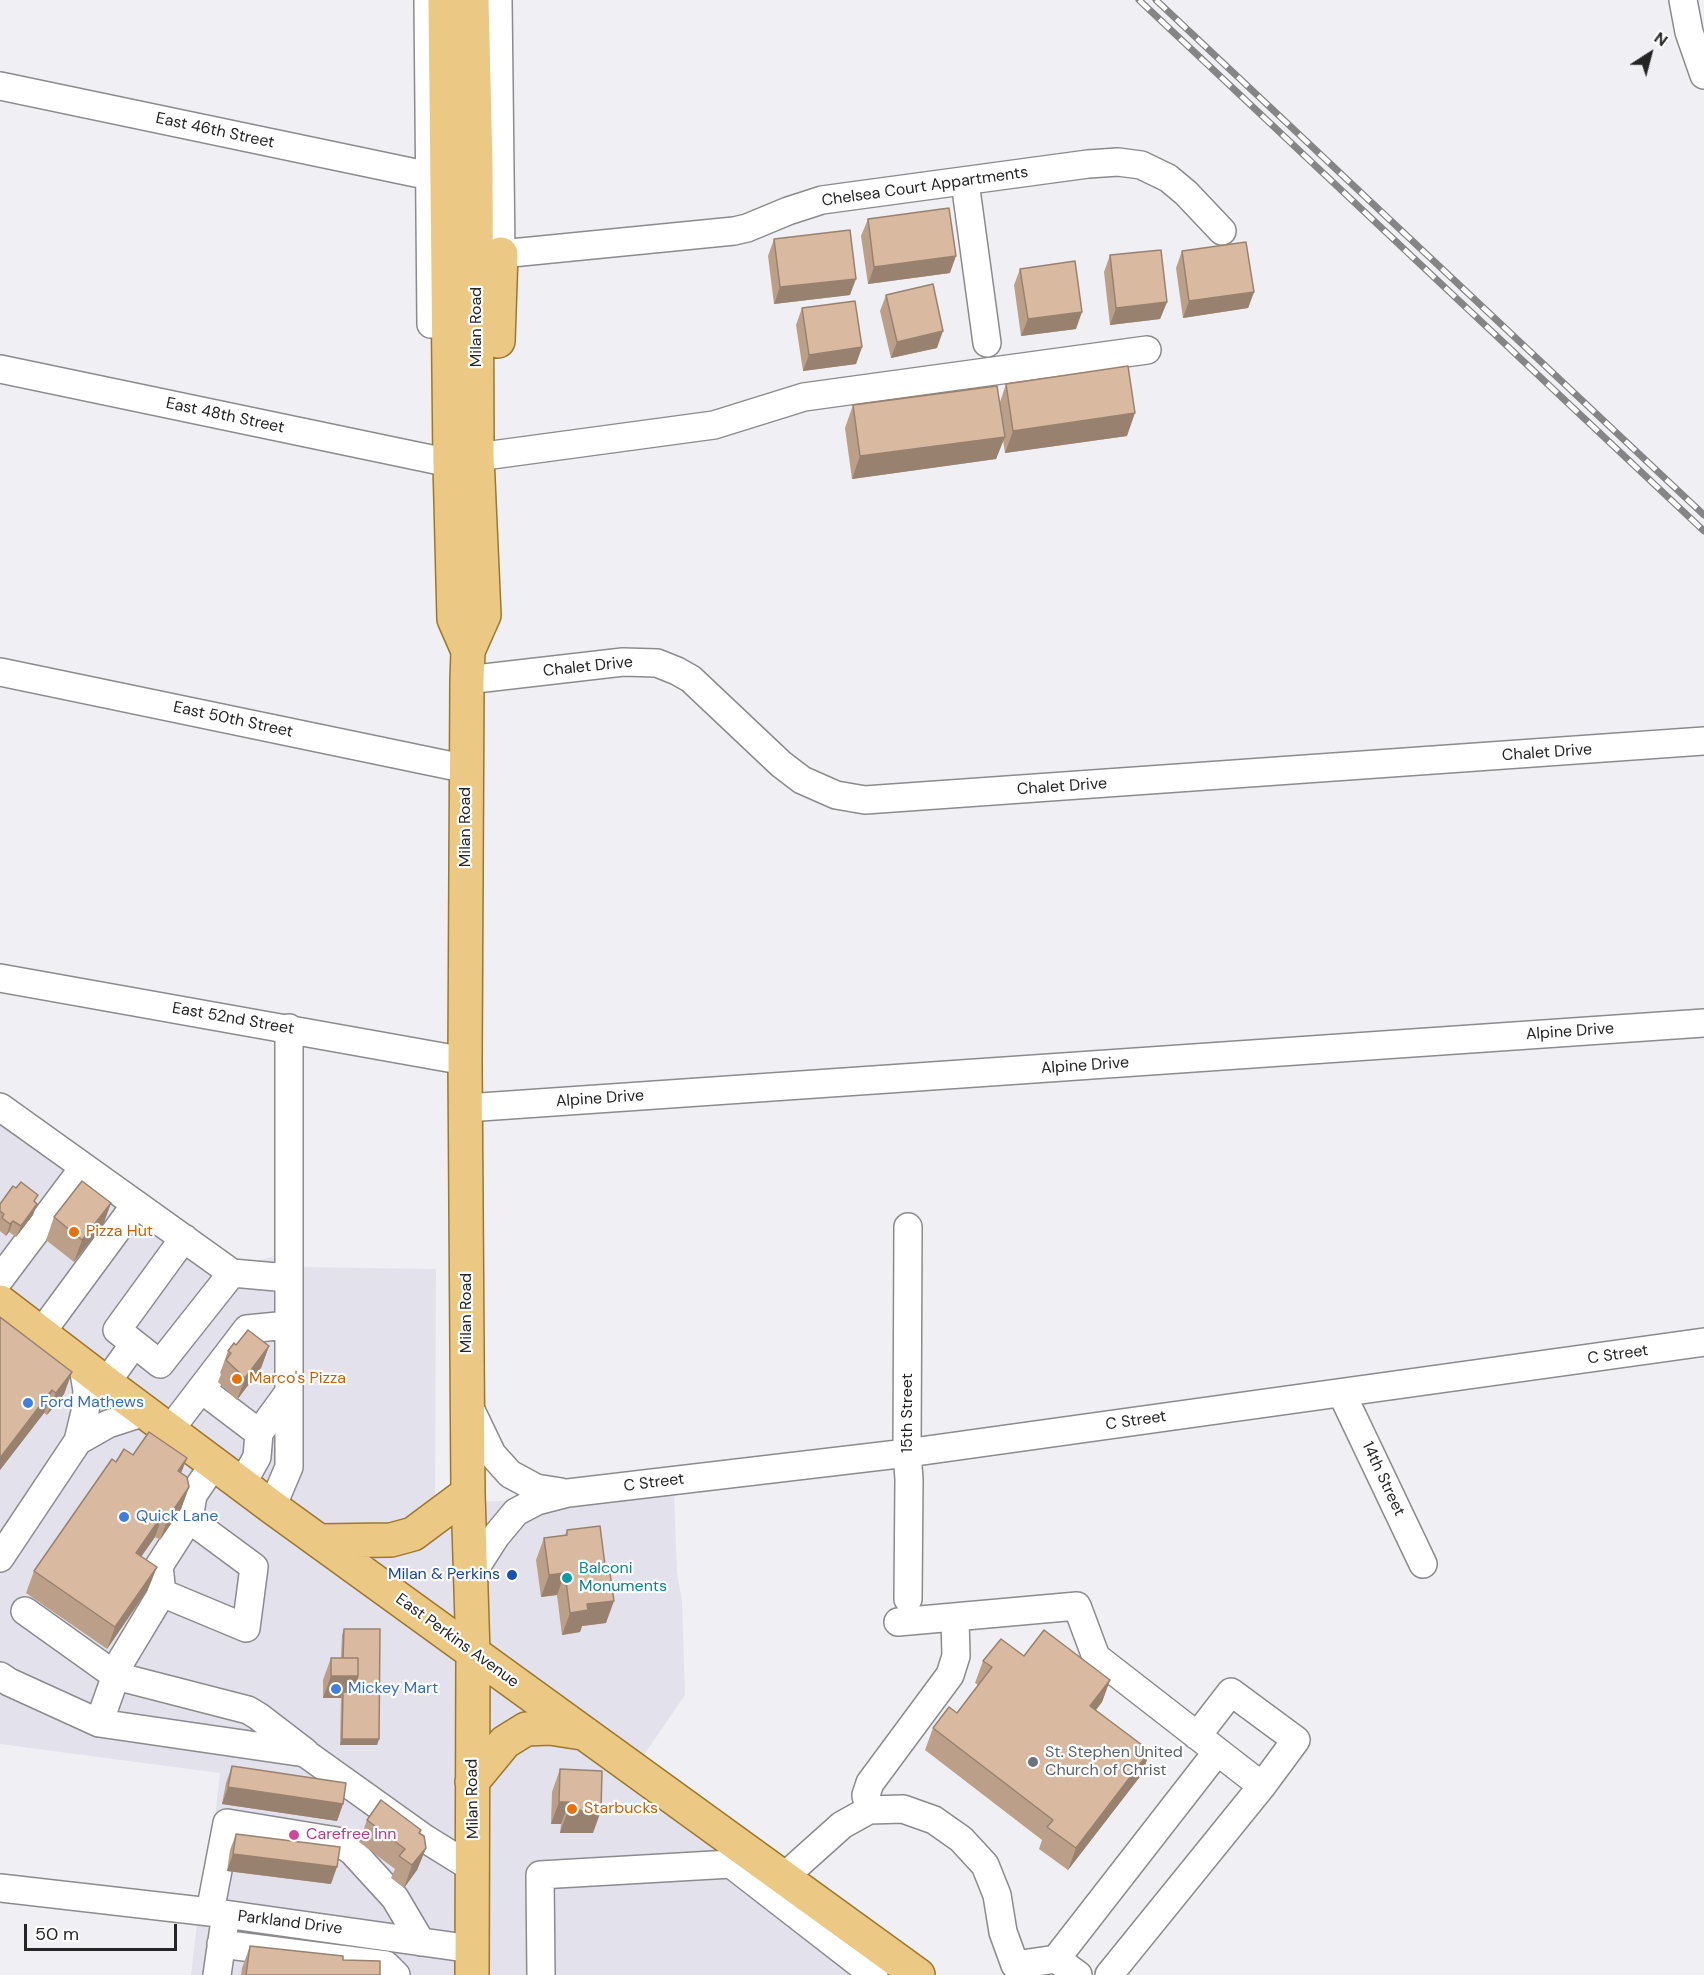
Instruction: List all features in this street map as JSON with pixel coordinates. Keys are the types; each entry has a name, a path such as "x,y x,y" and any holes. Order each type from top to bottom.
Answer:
{"main road":[{"name":"Milan Road","path":"445,0 468,450 484,615 468,666 467,769 465,1061 468,1493 473,1654 472,1962"},
{"name":"Milan Road","path":"468,450 476,164 472,0"},
{"path":"468,450 498,347 501,254"},
{"path":"431,324 435,401 468,450"},
{"name":"East Perkins Avenue","path":"0,1302 272,1507 784,1876 864,1964 918,1975"},
{"path":"320,1541 391,1540 413,1534 468,1493"},
{"path":"472,1782 505,1742 526,1729 550,1728 586,1734"}],"street":[{"path":"428,0 431,324"},
{"path":"498,0 501,254"},
{"path":"1683,0 1689,32 1704,75"},
{"name":"East 46th Street","path":"0,86 430,176"},
{"name":"Chelsea Court Appartments","path":"501,254 734,231 822,200 1095,163 1133,163 1148,167 1174,182 1222,231"},
{"path":"965,182 987,343"},
{"name":"East 48th Street","path":"0,369 468,450 714,425 804,397 1147,350"},
{"name":"Chalet Drive","path":"468,666 657,663 677,671 690,680 781,764 802,780 836,795 865,800 1704,741"},
{"name":"East 50th Street","path":"0,672 467,769"},
{"name":"East 52nd Street","path":"0,978 465,1061"},
{"name":"Alpine Drive","path":"466,1108 1704,1023"},
{"path":"272,1507 289,1467 289,1028"},
{"path":"0,1107 232,1273 288,1278"},
{"path":"0,1279 84,1167"},
{"path":"41,1334 136,1204"},
{"name":"15th Street","path":"908,1227 907,1453 909,1479 903,1611 955,1617"},
{"path":"184,1238 117,1330 160,1364 232,1273"},
{"path":"78,1441 108,1424 157,1421 201,1389 247,1329 288,1325"},
{"name":"C Street","path":"471,1575 496,1536 516,1512 537,1501 568,1493 907,1453 1704,1342"},
{"path":"0,1558 78,1441 87,1392 94,1375 134,1344"},
{"path":"201,1389 259,1433"},
{"path":"242,1484 257,1457 259,1433 289,1392"},
{"name":"14th Street","path":"1342,1394 1423,1564"},
{"name":"C Street","path":"468,1403 492,1454 510,1474 536,1488 568,1493"},
{"path":"99,1723 122,1661 162,1593 159,1566 189,1519 193,1495 214,1464"},
{"path":"162,1593 246,1628 254,1567 189,1519"},
{"path":"869,1810 866,1795 870,1783 950,1675 956,1656 955,1617 1077,1606 1096,1657 1262,1786"},
{"path":"25,1611 116,1676 248,1710 424,1838 474,1869"},
{"path":"0,1676 99,1723 305,1753"},
{"path":"784,1876 842,1825 869,1810 903,1809 934,1820 960,1839 985,1865 997,1894 1011,1970 1056,1959 1207,1744 1231,1692 1296,1740 1262,1786 1108,1975"},
{"path":"217,1975 221,1944 218,1913 227,1823 337,1841 352,1851 395,1898 421,1942"},
{"path":"541,1975 540,1875 731,1864 864,1964"},
{"name":"Parkland Drive","path":"0,1887 218,1913 421,1942 472,1962"},
{"path":"348,1960 350,1931"},
{"path":"221,1944 386,1965 396,1975"},
{"path":"1056,1959 1078,1975"}],"shaded area":[{"path":"0,1096 244,1265 294,1250 296,1267 436,1269 435,1504 674,1493 677,1573 682,1601 685,1695 628,1778 900,1975 191,1975 197,1923 203,1924 220,1773 0,1744"}],"building":[{"path":"949,208 956,256 874,267 868,219"},
{"path":"850,230 856,279 780,287 774,239"},
{"path":"1246,242 1254,292 1189,301 1182,251"},
{"path":"1161,250 1167,302 1116,308 1110,255"},
{"path":"1075,261 1082,312 1028,319 1020,269"},
{"path":"933,284 943,331 897,342 886,295"},
{"path":"855,301 862,347 809,355 802,308"},
{"path":"1128,366 1135,413 1013,431 1006,384"},
{"path":"997,386 1005,437 860,456 853,405"},
{"path":"82,1181 111,1203 82,1240 54,1217"},
{"path":"21,1182 38,1195 34,1201 37,1204 21,1226 13,1221 10,1224 2,1218 4,1214 0,1211 0,1204 13,1186 16,1188"},
{"name":"Ford Mathews","path":"0,1317 72,1372 56,1393 52,1390 0,1458"},
{"path":"248,1330 269,1346 245,1378 226,1360 231,1353 228,1351"},
{"path":"149,1432 187,1458 178,1471 187,1477 189,1487 168,1518 163,1514 136,1553 157,1567 115,1627 34,1571 112,1459 116,1462 124,1449 133,1455"},
{"path":"600,1526 606,1573 610,1573 614,1601 587,1604 588,1610 570,1613 565,1573 549,1575 544,1538 567,1535 567,1530"},
{"path":"344,1629 380,1629 379,1739 342,1739 343,1692 352,1692 358,1676 358,1658 343,1658"},
{"name":"St. Stephen United Church of Christ","path":"1044,1630 1110,1680 1090,1706 1150,1751 1076,1848 1047,1827 1053,1820 933,1728 949,1707 957,1713 992,1667 983,1661 1001,1639 1024,1656"},
{"path":"331,1658 358,1658 358,1676 331,1676"},
{"path":"232,1766 346,1783 343,1804 228,1787"},
{"path":"560,1769 602,1771 601,1811 568,1810 569,1802 559,1802"},
{"path":"381,1800 421,1830 419,1833 424,1836 426,1848 412,1865 399,1856 405,1849 367,1820"},
{"path":"236,1834 340,1847 337,1867 233,1854"},
{"path":"250,1946 343,1956 343,1960 380,1961 380,1975 246,1975"}],"railway":[{"path":"1139,0 1704,531"},
{"path":"1156,0 1704,515"}],"place":[{"name":"Pizza Hut","path":"74,1232"},
{"name":"Marco's Pizza","path":"237,1379"},
{"name":"Ford Mathews","path":"28,1403"},
{"name":"Quick Lane","path":"124,1517"},
{"name":"Milan & Perkins","path":"512,1575"},
{"name":"Balconi Monuments","path":"567,1578"},
{"name":"Mickey Mart","path":"336,1689"},
{"name":"St. Stephen United Church of Christ","path":"1033,1762"},
{"name":"Starbucks","path":"572,1809"},
{"name":"Carefree Inn","path":"294,1835"}]}
